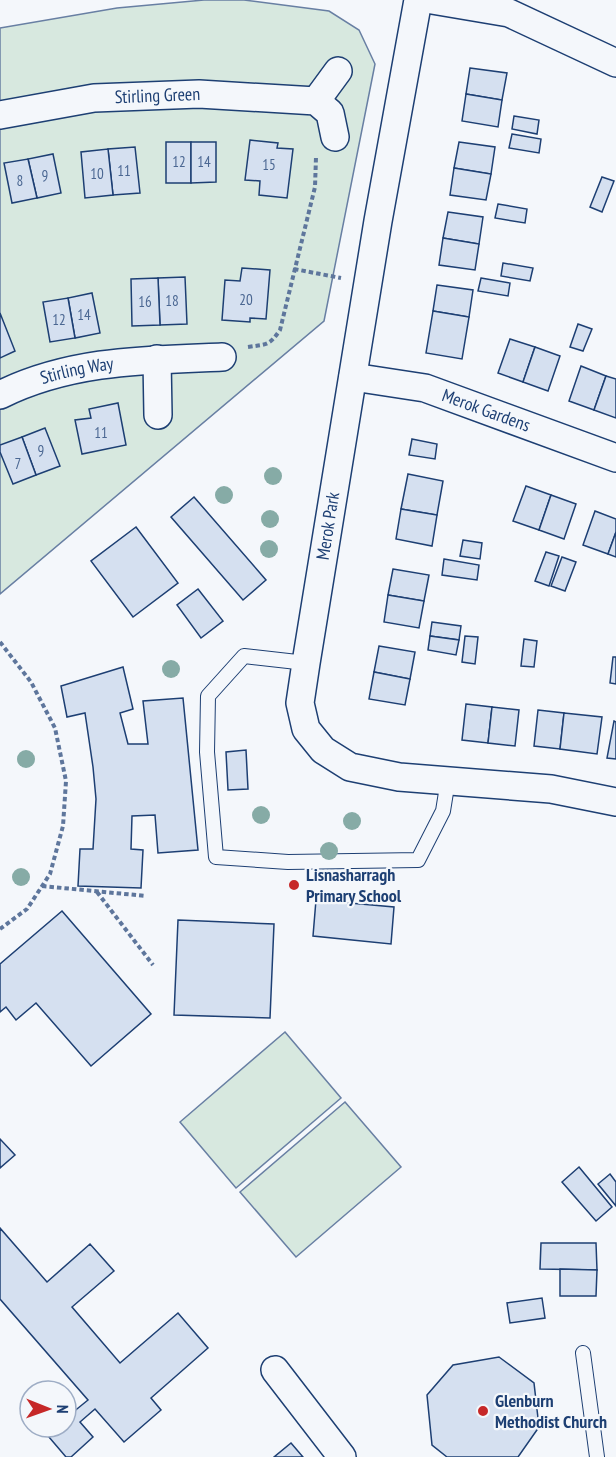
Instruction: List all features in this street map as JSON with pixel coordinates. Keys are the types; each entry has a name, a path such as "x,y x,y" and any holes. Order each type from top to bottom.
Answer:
{"street":[{"name":"Merok Park","path":"418,0 345,415 306,663 300,703 306,729 323,750 350,766 399,777 551,789 616,802"},
{"path":"432,0 509,13 616,63"},
{"path":"335,137 330,113 316,101 338,71"},
{"name":"Stirling Green","path":"0,115 105,98 199,94 316,101"},
{"name":"Stirling Way","path":"0,395 52,373 129,360 222,357"},
{"path":"156,359 158,415"},
{"name":"Merok Gardens","path":"353,377 425,388 616,458"},
{"path":"276,1370 342,1457"}],"lane":[{"path":"306,663 244,656 208,696 207,752 216,857 288,862 418,860 443,811 448,780"},
{"path":"583,1353 597,1457"}],"path":[{"path":"222,357 250,346 266,346 273,341 280,330 315,187 315,158 335,137"},
{"path":"294,269 368,283"},
{"path":"0,642 31,682 55,729 66,781 63,826 50,874 27,909 0,929"},
{"path":"42,886 146,896"},
{"path":"96,891 153,965"}],"shaded area":[{"path":"204,0 244,0 329,11 359,30 375,64 324,321 0,594 0,28 117,8"},
{"path":"285,1032 341,1098 236,1188 180,1122"},
{"path":"345,1102 401,1167 296,1257 240,1192"}],"building":[{"path":"470,68 507,73 502,100 466,94"},
{"path":"466,94 502,100 498,127 462,121"},
{"path":"514,116 539,120 537,134 512,129"},
{"path":"512,134 541,139 539,153 509,148"},
{"path":"250,140 278,143 277,148 293,149 287,198 259,195 260,181 245,180"},
{"path":"166,142 191,142 191,183 166,183"},
{"path":"191,142 216,142 216,182 191,183"},
{"path":"459,142 495,147 491,174 454,168"},
{"path":"135,147 140,193 113,195 108,149"},
{"path":"108,149 113,195 85,198 81,152"},
{"path":"53,154 61,193 37,198 28,159"},
{"path":"28,159 37,198 12,203 4,163"},
{"path":"454,168 491,174 486,200 450,195"},
{"path":"602,177 614,181 602,212 590,207"},
{"path":"498,204 527,209 525,223 495,218"},
{"path":"448,212 483,217 479,244 443,238"},
{"path":"443,238 479,244 475,270 439,265"},
{"path":"503,263 533,268 530,281 501,276"},
{"path":"242,268 270,270 266,319 250,318 250,322 222,320 225,280 240,281"},
{"path":"185,277 187,324 160,325 158,278"},
{"path":"158,278 160,325 132,326 131,279"},
{"path":"481,278 510,283 508,296 478,291"},
{"path":"437,285 473,290 469,317 433,311"},
{"path":"92,293 100,333 75,338 68,298"},
{"path":"68,298 75,338 50,342 43,302"},
{"path":"433,311 469,317 462,359 426,353"},
{"path":"0,313 15,351 0,358"},
{"path":"578,324 592,329 583,351 570,347"},
{"path":"510,339 535,347 523,382 498,373"},
{"path":"535,347 560,356 548,391 523,382"},
{"path":"581,366 606,376 594,410 569,401"},
{"path":"606,376 616,379 616,418 594,410"},
{"path":"118,403 126,445 82,454 75,420 91,418 89,409"},
{"path":"45,428 60,466 36,475 22,437"},
{"path":"22,437 36,475 13,484 0,452 0,445"},
{"path":"412,439 437,444 435,459 409,455"},
{"path":"408,474 443,481 437,515 401,509"},
{"path":"526,486 551,495 539,530 513,521"},
{"path":"551,495 576,504 564,539 539,530"},
{"path":"194,497 266,580 243,600 171,517"},
{"path":"401,509 437,515 432,546 396,539"},
{"path":"595,511 616,519 616,532 608,554 583,545"},
{"path":"136,527 178,583 133,617 91,561"},
{"path":"616,532 616,557 608,554"},
{"path":"463,540 482,543 480,559 460,556"},
{"path":"546,552 559,556 549,586 535,581"},
{"path":"562,557 576,562 565,591 551,586"},
{"path":"444,559 479,565 477,580 442,575"},
{"path":"393,569 429,575 424,601 388,595"},
{"path":"198,589 223,621 201,638 177,605"},
{"path":"388,595 424,601 419,628 384,622"},
{"path":"432,622 461,626 459,640 430,636"},
{"path":"430,636 459,640 456,655 428,650"},
{"path":"465,636 478,637 475,664 462,662"},
{"path":"524,639 537,641 534,667 521,666"},
{"path":"379,646 415,652 410,679 374,672"},
{"path":"613,657 616,657 616,684 610,683"},
{"path":"123,667 133,709 120,713 128,744 148,744 143,701 183,698 198,850 158,853 155,815 132,816 131,849 143,850 141,888 78,886 80,849 93,849 96,799 85,713 67,717 61,686"},
{"path":"374,672 410,679 405,705 369,699"},
{"path":"466,704 492,707 488,743 462,740"},
{"path":"492,707 519,710 515,746 488,743"},
{"path":"538,710 564,713 560,749 534,746"},
{"path":"564,713 602,717 597,754 560,749"},
{"path":"614,721 616,722 616,759 607,758"},
{"path":"246,750 248,789 228,790 226,752"},
{"path":"316,900 394,907 391,944 313,936"},
{"path":"62,911 151,1014 91,1066 36,1003 16,1020 6,1007 0,1012 0,964"},
{"path":"178,920 274,924 270,1018 174,1015"},
{"path":"0,1139 15,1155 0,1168"},
{"path":"579,1167 612,1207 596,1221 562,1182"},
{"path":"610,1174 616,1182 616,1206 598,1184"},
{"path":"0,1228 47,1282 90,1244 114,1271 72,1307 120,1363 178,1313 208,1348 151,1398 161,1410 124,1442 95,1409 80,1422 93,1437 71,1457 66,1457 51,1439 78,1439 78,1408 88,1400 78,1389 78,1379 70,1379 0,1299"},
{"path":"541,1243 596,1243 597,1270 540,1269"},
{"path":"560,1269 597,1270 596,1296 560,1296"},
{"path":"542,1298 545,1318 510,1323 507,1303"},
{"name":"Glenburn Methodist Church","path":"499,1357 534,1383 539,1427 518,1457 447,1457 432,1445 427,1395 453,1365"},
{"path":"291,1443 303,1457 274,1457"}],"place":[{"name":"Lisnasharragh Primary School","path":"294,885"},
{"name":"Glenburn Methodist Church","path":"483,1411"}]}
